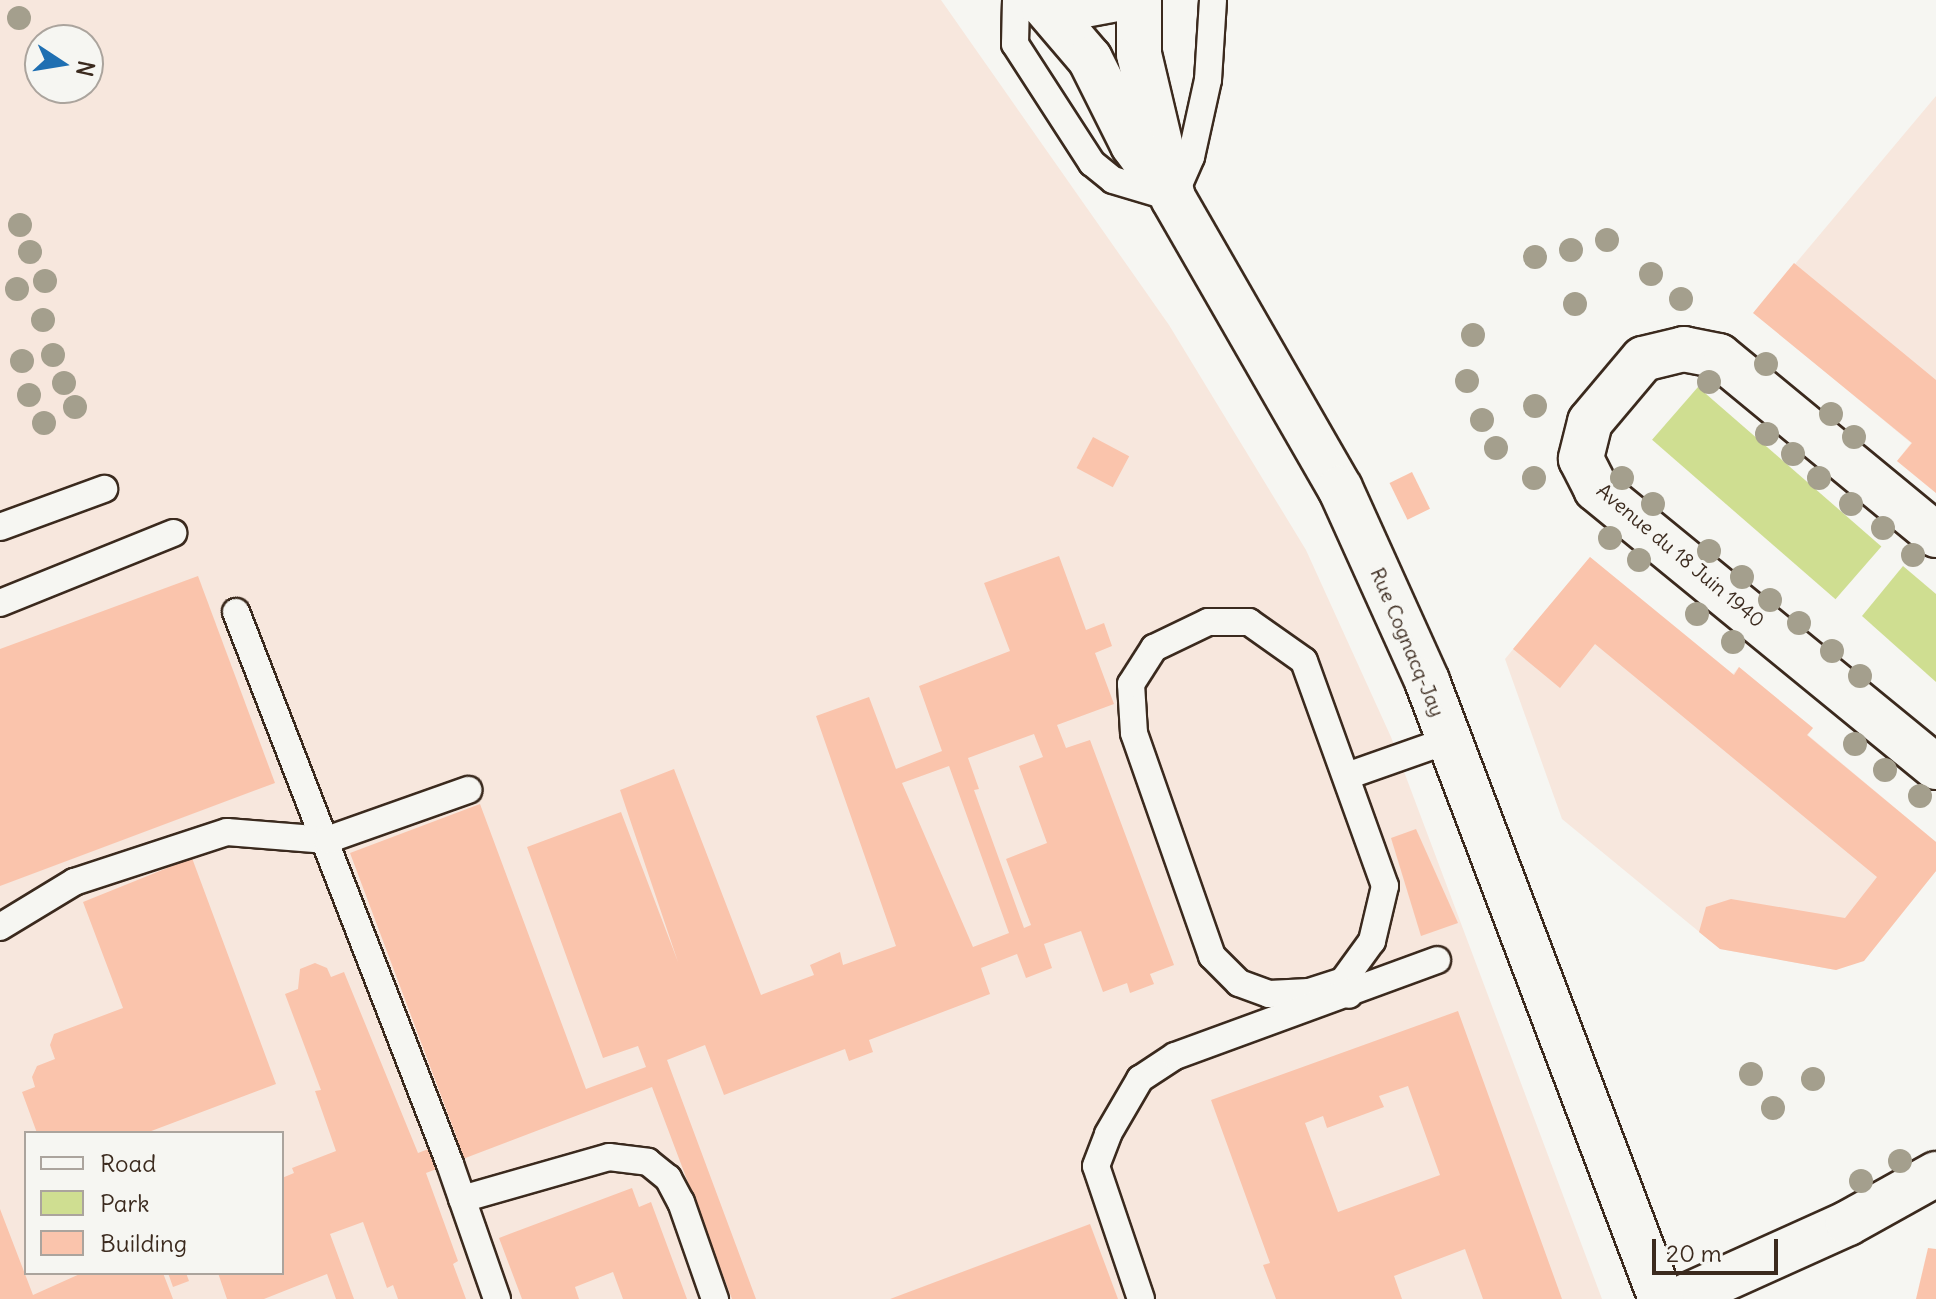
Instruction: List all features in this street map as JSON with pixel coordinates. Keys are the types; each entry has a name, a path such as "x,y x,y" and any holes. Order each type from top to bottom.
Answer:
{"street":[{"path":"1031,1 1068,8 1112,0"},
{"name":"Rue Cognacq-Jay","path":"1139,0 1139,54 1173,198 1340,488 1449,740 1661,1299"},
{"path":"1031,1 1090,59 1133,145 1173,198"},
{"name":"Avenue du 18 Juin 1940","path":"1936,535 1719,356 1684,349 1643,359 1590,422 1581,459 1596,489 1936,767"},
{"path":"1680,1299 1848,1223 1936,1174"}],"lane":[{"path":"1173,198 1191,157 1208,80 1213,0"},
{"path":"0,527 104,489"},
{"path":"0,603 173,533"},
{"path":"236,612 327,840 497,1299"},
{"path":"1208,622 1249,622 1304,661 1385,886 1372,941 1346,988 1269,994 1239,983 1212,956 1134,733 1131,684 1154,648 1208,622"},
{"path":"1347,776 1449,740"},
{"path":"0,927 74,882 227,832 327,840 468,790"},
{"path":"1141,1299 1096,1166 1108,1134 1140,1079 1175,1056 1346,988 1437,960"},
{"path":"462,1199 609,1157 648,1162 668,1178 681,1202 715,1299"}],"shaded area":[{"path":"0,0 941,0 1169,325 1306,550 1391,737 1602,1299 0,1299"},
{"path":"1936,96 1936,493 1897,461 1911,443 1754,313"},
{"path":"1590,557 1733,674 1739,667 1813,728 1808,735 1936,842 1936,871 1860,958 1836,970 1720,949 1562,819 1505,659"}],"green space":[{"path":"1698,387 1881,546 1835,599 1652,440"},
{"path":"1903,566 1936,594 1936,682 1862,616"}],"building":[{"path":"1794,263 1936,380 1936,493 1897,461 1912,443 1753,313"},
{"path":"1093,437 1129,456 1113,487 1077,468"},
{"path":"1412,472 1430,509 1408,520 1390,483"},
{"path":"1059,556 1086,630 1104,623 1112,646 1095,653 1114,704 1057,725 1066,748 1090,740 1174,965 1150,974 1154,984 1130,993 1127,983 1103,992 1081,931 1044,944 1052,968 1026,978 1017,954 981,968 990,994 869,1040 873,1052 849,1061 845,1049 724,1095 705,1045 667,1060 756,1299 732,1299 652,1087 426,1173 458,1261 453,1264 466,1299 398,1299 393,1285 387,1288 363,1222 330,1234 354,1299 336,1299 327,1274 264,1299 227,1299 219,1275 284,1275 284,1177 294,1173 292,1168 336,1151 315,1091 321,1090 285,994 298,989 300,969 315,963 327,968 331,977 344,972 418,1153 457,1138 350,853 480,804 586,1089 646,1067 638,1046 603,1058 527,847 621,812 678,962 620,790 674,769 761,995 814,975 810,965 840,952 843,965 896,946 816,716 869,697 896,769 942,751 919,686 1010,651 984,583","holes":["1034,734 1043,757 1019,766 1047,843 1006,859 1031,925 1024,928 974,790 979,789 968,758","949,766 1009,933 973,947 902,783"]},
{"path":"1590,557 1734,675 1739,667 1813,728 1807,735 1936,842 1936,871 1864,961 1836,970 1720,949 1699,932 1706,907 1731,899 1845,918 1877,877 1595,644 1560,688 1513,649"},
{"path":"198,576 275,783 0,886 0,649"},
{"path":"1416,829 1458,923 1421,936 1391,838"},
{"path":"192,858 276,1084 151,1131 36,1131 22,1092 35,1087 32,1077 37,1066 55,1059 50,1045 54,1034 123,1008 83,902"},
{"path":"1458,1011 1562,1299 1483,1299 1465,1249 1394,1276 1402,1299 1276,1299 1263,1265 1270,1263 1211,1100","holes":["1408,1086 1440,1175 1338,1212 1305,1123 1323,1116 1327,1128 1384,1107 1379,1096"]},
{"path":"632,1188 639,1207 651,1202 687,1299 623,1299 613,1272 575,1287 579,1299 522,1299 499,1238"},
{"path":"0,1209 33,1295 78,1275 164,1275 173,1299 0,1299"},
{"path":"1090,1224 1118,1299 890,1299"},
{"path":"1928,1248 1936,1249 1936,1299 1916,1299"},
{"path":"169,1275 187,1275 189,1281 173,1287"}]}
